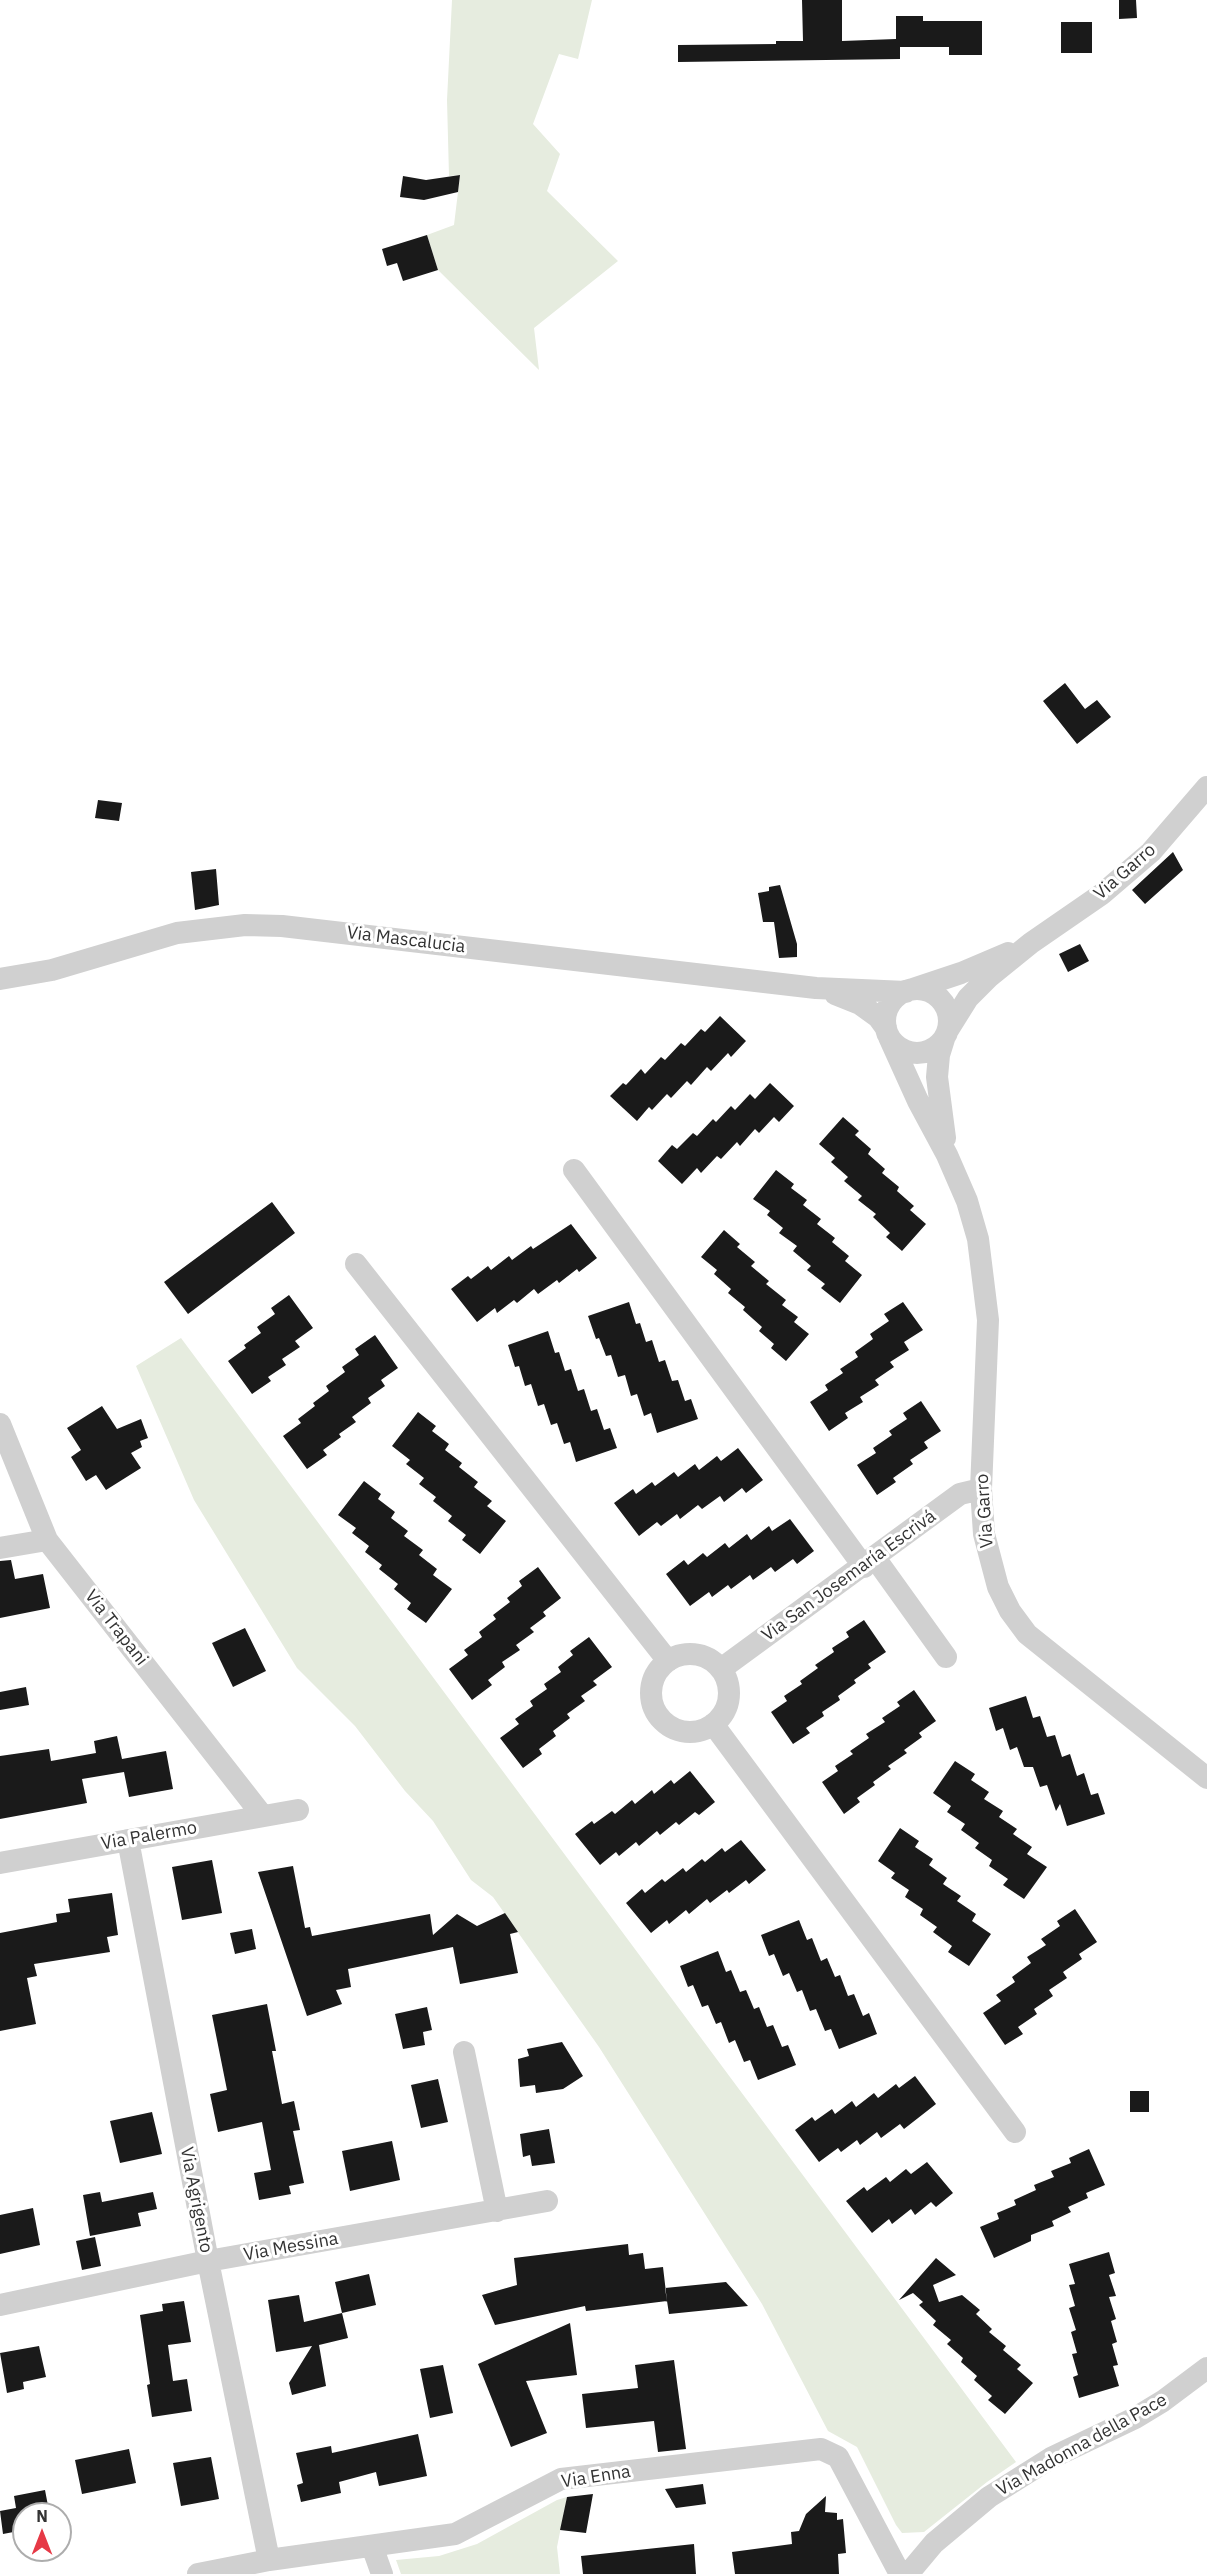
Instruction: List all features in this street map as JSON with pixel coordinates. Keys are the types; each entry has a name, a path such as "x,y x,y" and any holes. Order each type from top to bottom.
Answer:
{"street":[{"name":"Via Garro","path":"1031,943 1102,894 1151,852 1207,787"},
{"name":"Via Mascalucia","path":"0,979 52,970 177,933 245,925 282,926 816,988"},
{"path":"1031,943 989,977 968,998 946,1034 928,1051 914,1053 899,1048 887,1033 888,1008 893,1000 908,991 961,973 1031,943"},
{"path":"816,988 925,991 942,1002 948,1015 946,1034 939,1055 937,1077 947,1155"},
{"path":"816,988 860,1004 878,1017 947,1155"},
{"name":"Via Garro","path":"947,1155 968,1201 978,1239 985,1281 988,1320 981,1489 984,1534 989,1560 998,1587 1027,1634 1207,1778"},
{"path":"574,1170 869,1562 946,1658"},
{"path":"356,1264 668,1661"},
{"name":"Via Trapani","path":"0,1424 47,1540 262,1815"},
{"name":"Via San Josemaría Escrivá","path":"721,1669 960,1494 981,1489"},
{"path":"0,1548 47,1540"},
{"path":"687,1654 696,1654 706,1657 721,1669 728,1683 729,1698 724,1713 713,1724 706,1729 688,1732 671,1727 658,1715 652,1699 653,1682 656,1674 668,1661 687,1654"},
{"path":"713,1724 1015,2132"},
{"name":"Via Palermo","path":"0,1863 298,1810"},
{"name":"Via Agrigento","path":"128,1840 208,2261 269,2560"},
{"path":"464,2052 497,2211"},
{"name":"Via Messina","path":"0,2305 208,2261 547,2201"},
{"name":"Via Madonna della Pace","path":"908,2574 934,2543 988,2497 1051,2458 1145,2412 1207,2368"},
{"name":"Via Enna","path":"198,2574 269,2560 454,2534 561,2479 821,2449 838,2457 900,2574"},
{"path":"372,2546 382,2574"}],"shaded area":[{"path":"452,0 592,0 578,59 559,54 533,124 560,154 547,191 618,261 534,328 539,370 438,270 427,235 454,225 460,175 449,176 447,100"},
{"path":"181,1338 1016,2462 924,2532 902,2533 857,2447 828,2431 762,2304 599,2047 493,1897 471,1880 433,1821 405,1791 355,1726 297,1668 194,1500 136,1366"},
{"path":"567,2497 557,2547 560,2574 401,2574 396,2560 439,2556 477,2544 557,2500"}],"building":[{"path":"802,0 842,0 842,41 896,39 896,16 923,16 923,21 982,21 982,55 949,55 949,47 900,47 900,59 678,62 678,45 776,44 776,41 803,41"},
{"path":"1119,0 1136,0 1137,18 1119,19"},
{"path":"1061,22 1092,22 1092,53 1061,53"},
{"path":"460,175 458,192 424,200 400,197 403,176 426,180"},
{"path":"427,235 438,270 403,281 397,263 387,266 382,249"},
{"path":"1065,683 1085,709 1097,700 1111,717 1077,744 1043,701"},
{"path":"98,800 122,803 119,821 95,818"},
{"path":"1173,852 1183,870 1145,904 1132,890"},
{"path":"216,869 219,905 195,910 191,872"},
{"path":"780,885 797,944 797,957 779,958 774,922 763,922 758,893 769,891 769,887"},
{"path":"1080,944 1089,961 1068,972 1059,954"},
{"path":"720,1016 746,1041 731,1057 728,1053 711,1071 707,1067 691,1085 687,1081 671,1098 667,1094 652,1110 649,1107 637,1121 610,1096 623,1083 626,1085 641,1069 645,1074 661,1057 665,1060 681,1043 685,1046 701,1029 705,1032"},
{"path":"770,1083 794,1106 779,1122 774,1117 759,1133 755,1129 740,1146 737,1142 721,1159 717,1156 701,1173 697,1168 682,1184 658,1161 672,1145 677,1149 693,1133 697,1136 713,1119 716,1122 731,1106 735,1110 750,1094 755,1099"},
{"path":"843,1117 859,1131 855,1135 871,1149 868,1154 885,1169 882,1173 899,1187 897,1191 914,1206 910,1210 926,1224 902,1251 886,1237 890,1233 873,1217 876,1214 858,1200 862,1196 844,1181 848,1177 831,1162 835,1158 819,1144"},
{"path":"776,1170 794,1184 791,1188 807,1200 803,1205 821,1219 817,1224 835,1238 832,1242 849,1256 845,1261 862,1275 840,1303 821,1288 825,1284 807,1270 811,1266 793,1251 797,1246 779,1233 783,1228 767,1215 770,1211 753,1199"},
{"path":"272,1202 295,1233 188,1314 164,1282"},
{"path":"571,1224 597,1258 579,1272 577,1269 559,1283 557,1280 538,1294 534,1289 517,1303 514,1300 497,1313 495,1308 477,1322 451,1289 468,1276 471,1279 488,1266 491,1270 509,1256 512,1260 531,1246 533,1249"},
{"path":"724,1230 740,1244 737,1247 755,1262 751,1266 769,1281 766,1284 786,1300 782,1305 798,1317 794,1322 809,1334 786,1361 771,1348 774,1344 759,1331 762,1327 743,1310 745,1307 728,1293 731,1289 714,1274 717,1270 701,1257"},
{"path":"289,1295 313,1328 295,1341 300,1347 282,1359 286,1365 268,1377 271,1381 252,1394 228,1361 246,1348 244,1345 261,1333 257,1327 275,1314 271,1308"},
{"path":"629,1302 636,1324 640,1323 646,1342 652,1340 659,1362 665,1360 672,1381 678,1380 685,1401 691,1399 698,1419 657,1433 651,1413 644,1416 637,1394 631,1396 625,1375 618,1377 611,1355 606,1356 599,1338 596,1339 588,1316"},
{"path":"903,1302 923,1330 904,1342 909,1350 890,1362 894,1367 875,1380 879,1385 860,1397 863,1402 845,1413 848,1418 829,1431 810,1402 828,1390 825,1385 843,1373 840,1369 858,1357 855,1352 873,1339 870,1334 889,1321 884,1314"},
{"path":"548,1331 555,1353 559,1352 565,1371 571,1369 578,1391 584,1389 591,1411 597,1409 604,1430 610,1428 617,1448 576,1462 570,1442 564,1444 557,1423 551,1425 544,1404 538,1406 531,1384 525,1386 519,1366 515,1367 508,1345"},
{"path":"375,1335 398,1368 381,1380 385,1386 368,1398 371,1403 352,1417 356,1422 339,1434 341,1437 323,1450 327,1455 307,1469 283,1436 301,1423 298,1419 315,1406 313,1403 329,1391 326,1386 345,1372 342,1367 359,1355 355,1349"},
{"path":"921,1401 941,1431 924,1442 928,1448 910,1460 913,1464 893,1478 896,1482 877,1495 857,1465 876,1453 873,1448 892,1435 889,1431 907,1419 903,1413"},
{"path":"102,1406 117,1429 141,1419 148,1438 140,1441 142,1447 131,1453 141,1468 106,1490 96,1475 86,1481 71,1457 81,1450 67,1428"},
{"path":"418,1412 436,1426 432,1431 449,1444 445,1450 462,1463 459,1467 478,1482 474,1487 492,1501 487,1506 506,1521 480,1554 462,1540 466,1535 448,1521 452,1516 433,1501 436,1497 419,1484 424,1478 406,1464 410,1460 392,1446"},
{"path":"738,1448 763,1480 746,1493 742,1488 724,1502 720,1496 702,1509 698,1505 680,1519 677,1514 661,1526 657,1522 639,1536 614,1503 633,1489 636,1494 652,1482 655,1486 674,1472 678,1477 695,1464 699,1470 717,1456 721,1461"},
{"path":"364,1481 381,1494 378,1499 395,1512 391,1518 408,1531 404,1536 423,1550 419,1555 437,1569 433,1575 452,1589 426,1623 407,1609 411,1603 394,1589 398,1584 379,1569 382,1565 365,1552 369,1546 352,1533 356,1528 338,1515"},
{"path":"790,1519 814,1551 797,1564 793,1559 775,1572 771,1567 753,1580 750,1575 731,1589 728,1585 712,1597 709,1592 690,1606 666,1574 684,1560 688,1565 703,1553 707,1557 725,1543 729,1548 747,1534 751,1540 769,1526 772,1531"},
{"path":"11,1560 15,1579 43,1574 50,1608 0,1618 0,1561"},
{"path":"538,1567 561,1598 543,1612 546,1616 530,1628 534,1632 516,1645 520,1650 502,1662 505,1667 488,1680 492,1685 472,1700 449,1669 468,1655 464,1650 482,1637 479,1632 496,1619 493,1615 510,1602 507,1598 522,1586 519,1581"},
{"path":"864,1620 886,1652 868,1664 871,1668 854,1680 856,1683 838,1696 840,1700 822,1712 824,1716 806,1728 810,1733 793,1744 771,1712 787,1701 784,1696 802,1684 800,1681 818,1668 815,1665 834,1652 832,1648 849,1637 846,1632"},
{"path":"245,1628 266,1671 233,1687 212,1643"},
{"path":"589,1637 612,1667 593,1681 597,1685 581,1696 585,1701 567,1714 570,1718 553,1731 556,1736 539,1749 542,1754 523,1768 500,1738 519,1724 515,1719 533,1706 530,1701 547,1689 544,1684 561,1672 558,1667 573,1655 570,1651"},
{"path":"26,1687 29,1705 0,1710 0,1692"},
{"path":"914,1690 936,1721 919,1733 922,1737 904,1750 907,1753 888,1766 891,1769 873,1782 875,1785 857,1798 860,1802 844,1814 822,1782 838,1771 835,1766 853,1754 850,1751 869,1738 866,1734 885,1722 882,1718 900,1706 897,1702"},
{"path":"1026,1696 1033,1718 1040,1716 1047,1737 1055,1735 1062,1757 1070,1754 1077,1776 1084,1773 1091,1795 1098,1793 1105,1814 1067,1826 1060,1804 1056,1811 1047,1785 1040,1787 1033,1767 1024,1767 1017,1747 1010,1750 1003,1728 996,1731 989,1708"},
{"path":"117,1736 122,1759 166,1751 173,1789 129,1797 124,1772 82,1779 87,1803 0,1819 0,1756 49,1749 51,1761 96,1753 94,1741"},
{"path":"955,1761 975,1774 971,1780 989,1792 984,1799 1003,1811 999,1817 1017,1829 1013,1834 1032,1847 1027,1854 1047,1867 1024,1899 1003,1885 1008,1879 989,1866 992,1860 975,1848 979,1843 961,1830 965,1824 947,1812 951,1806 933,1793"},
{"path":"690,1771 715,1802 699,1815 695,1812 679,1825 676,1822 660,1835 657,1831 639,1846 636,1842 619,1856 616,1852 600,1865 575,1834 592,1821 594,1824 612,1811 615,1814 632,1800 635,1804 652,1790 654,1794 671,1780 674,1784"},
{"path":"900,1828 919,1841 915,1847 933,1859 929,1865 947,1878 943,1884 961,1896 957,1901 976,1914 972,1921 991,1934 969,1966 948,1952 952,1946 933,1932 937,1927 920,1915 923,1909 905,1897 909,1890 891,1878 895,1873 878,1861"},
{"path":"741,1840 766,1870 749,1884 746,1880 729,1893 727,1890 710,1903 707,1899 689,1914 686,1910 669,1924 667,1920 651,1933 626,1903 642,1889 645,1893 662,1879 665,1882 683,1868 686,1872 702,1859 705,1862 722,1848 725,1852"},
{"path":"212,1860 222,1913 182,1920 172,1867"},
{"path":"293,1866 305,1928 310,1927 312,1936 430,1914 433,1935 457,1914 477,1926 505,1913 518,1932 510,1934 518,1973 460,1984 453,1947 348,1969 351,1987 336,1990 342,2004 307,2016 258,1872"},
{"path":"112,1893 118,1935 107,1937 110,1952 34,1964 37,1976 27,1978 36,2024 0,2031 0,1933 57,1922 56,1914 70,1912 68,1899"},
{"path":"1075,1909 1097,1942 1079,1954 1082,1959 1063,1972 1067,1978 1049,1990 1053,1996 1034,2009 1037,2014 1018,2027 1023,2034 1005,2045 983,2013 1001,2001 996,1995 1015,1982 1012,1977 1031,1963 1027,1957 1046,1945 1041,1939 1060,1926 1057,1921"},
{"path":"799,1920 807,1940 812,1938 821,1961 827,1958 835,1977 840,1975 848,1996 854,1994 863,2016 869,2013 877,2034 839,2049 831,2029 825,2031 816,2009 810,2011 802,1990 797,1992 789,1973 783,1976 774,1954 769,1956 761,1935"},
{"path":"252,1929 256,1949 235,1954 230,1933"},
{"path":"718,1951 726,1972 731,1970 740,1992 746,1990 754,2009 759,2007 767,2027 773,2025 782,2047 788,2045 796,2065 758,2080 750,2060 744,2062 735,2040 729,2043 721,2022 716,2024 708,2005 702,2007 693,1985 688,1987 680,1966"},
{"path":"267,2004 276,2051 272,2051 282,2104 294,2101 300,2130 293,2131 304,2183 289,2186 291,2194 259,2200 254,2173 271,2170 262,2122 218,2132 210,2094 227,2090 212,2015"},
{"path":"427,2007 432,2030 423,2032 425,2045 403,2049 395,2014"},
{"path":"562,2042 583,2076 563,2089 536,2093 535,2085 520,2087 518,2059 529,2056 527,2049"},
{"path":"915,2076 936,2104 904,2129 900,2124 881,2138 877,2132 860,2145 857,2140 841,2152 838,2148 819,2162 795,2130 812,2117 815,2121 832,2109 835,2114 852,2101 856,2107 874,2093 878,2098 896,2084 899,2088"},
{"path":"438,2079 448,2122 421,2128 411,2085"},
{"path":"1130,2091 1149,2091 1149,2112 1130,2112"},
{"path":"152,2112 162,2154 120,2163 110,2121"},
{"path":"549,2129 555,2163 532,2166 530,2155 523,2157 520,2134"},
{"path":"392,2141 400,2180 350,2191 342,2151"},
{"path":"1089,2149 1105,2185 1086,2193 1088,2198 1068,2207 1071,2212 1052,2221 1054,2226 1031,2235 1031,2241 994,2258 980,2227 999,2219 997,2213 1016,2205 1014,2200 1036,2190 1034,2185 1054,2177 1051,2171 1071,2163 1069,2158"},
{"path":"927,2162 953,2193 936,2207 931,2202 915,2215 911,2209 892,2224 889,2219 872,2233 846,2201 864,2187 867,2191 886,2177 890,2182 906,2169 911,2174"},
{"path":"100,2192 102,2202 153,2192 157,2209 138,2213 141,2226 90,2236 83,2195"},
{"path":"33,2208 40,2245 0,2254 0,2215"},
{"path":"95,2237 101,2266 82,2270 76,2241"},
{"path":"628,2244 629,2255 643,2253 645,2269 663,2267 667,2301 586,2311 585,2306 495,2325 482,2295 517,2285 514,2258"},
{"path":"1109,2252 1115,2273 1109,2275 1116,2296 1109,2297 1116,2319 1111,2321 1117,2342 1112,2344 1118,2365 1113,2366 1119,2386 1079,2398 1073,2377 1078,2375 1072,2354 1077,2353 1071,2332 1076,2330 1069,2308 1075,2306 1069,2285 1075,2284 1069,2264"},
{"path":"936,2258 956,2275 933,2285 939,2302 962,2295 980,2310 976,2314 992,2329 989,2332 1006,2346 1003,2350 1021,2365 1017,2369 1033,2383 1005,2414 988,2400 992,2396 974,2380 977,2376 961,2362 963,2358 947,2344 951,2340 933,2325 936,2321 919,2305 923,2302 913,2293 899,2300"},
{"path":"369,2274 376,2305 342,2313 335,2282"},
{"path":"726,2282 748,2306 669,2314 665,2288"},
{"path":"299,2295 304,2322 342,2313 348,2338 319,2345 326,2386 292,2395 289,2383 312,2346 276,2352 268,2300"},
{"path":"184,2301 191,2342 168,2345 173,2381 187,2379 192,2411 152,2417 147,2385 150,2384 140,2315 163,2311 162,2304"},
{"path":"570,2323 577,2375 526,2381 547,2433 511,2447 478,2364"},
{"path":"39,2346 46,2377 23,2382 24,2389 7,2393 0,2353"},
{"path":"674,2360 686,2449 658,2452 654,2421 586,2428 582,2394 638,2388 635,2365"},
{"path":"443,2365 453,2413 430,2418 420,2369"},
{"path":"418,2434 427,2476 379,2486 376,2472 339,2482 341,2493 301,2502 297,2485 303,2483 296,2453 331,2446 332,2453"},
{"path":"129,2449 136,2483 82,2494 75,2460"},
{"path":"211,2457 219,2499 181,2506 173,2463"},
{"path":"703,2484 706,2504 676,2508 665,2489"},
{"path":"45,2490 47,2502 15,2502 14,2496"},
{"path":"593,2494 586,2533 560,2530 567,2497"},
{"path":"826,2496 825,2512 837,2513 837,2520 843,2519 846,2553 838,2554 839,2574 735,2574 732,2552 792,2544 791,2532 799,2531 806,2514"},
{"path":"12,2509 12,2532 3,2534 0,2511"},
{"path":"694,2544 696,2574 583,2574 581,2556"}]}
